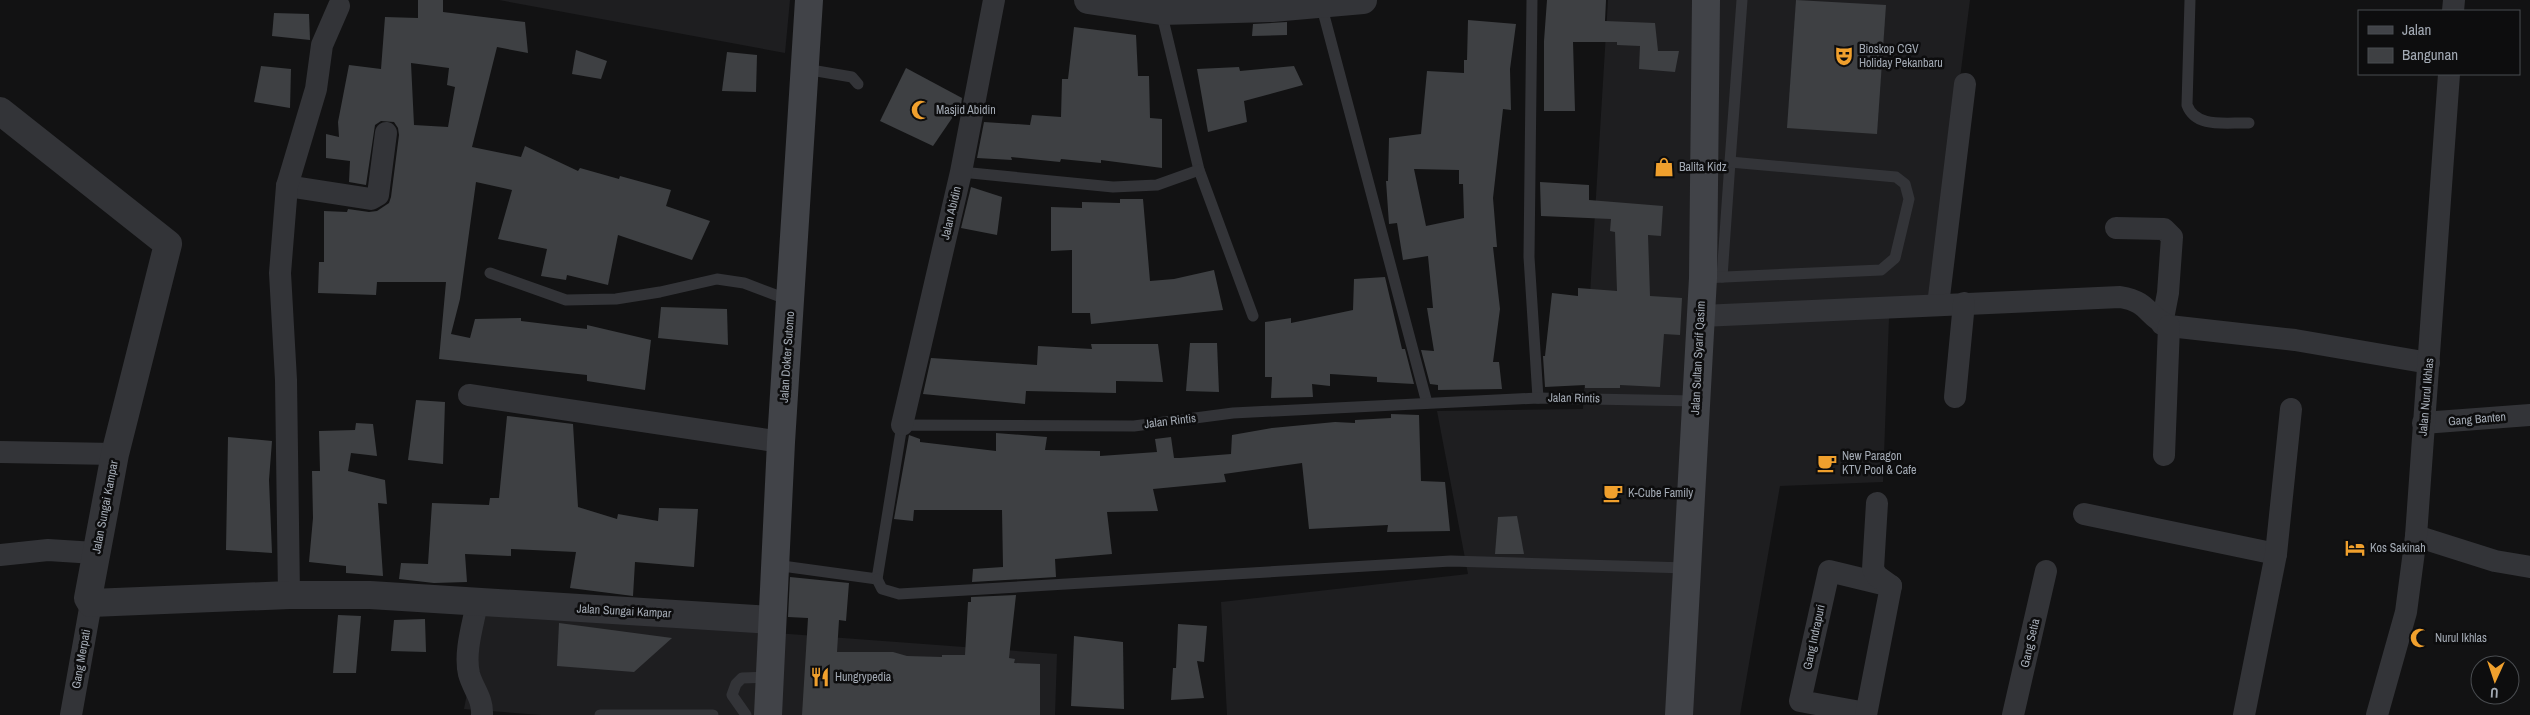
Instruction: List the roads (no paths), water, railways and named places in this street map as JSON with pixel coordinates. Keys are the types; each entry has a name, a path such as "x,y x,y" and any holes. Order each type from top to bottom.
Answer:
{"main road":[{"name":"Jalan Dokter Sutomo","path":"768,715 781,442 809,0"},
{"name":"Jalan Sultan Syarif Qasim","path":"1679,715 1700,316 1712,278 1706,0"}],"street":[{"name":"Jalan Abidin","path":"902,424 961,172 994,0"},
{"path":"1088,0 1161,11 1272,8 1363,0"},
{"path":"289,595 286,380 280,273 287,186 316,89 322,45 339,6"},
{"name":"Jalan Nurul Ikhlas","path":"2376,715 2406,612 2416,536 2449,75"},
{"path":"1938,305 1965,84"},
{"name":"Jalan Sungai Kampar","path":"0,112 168,244 115,454 95,553 88,598 91,603 289,595 370,595 772,620"},
{"path":"287,186 371,199 378,195 386,133"},
{"path":"2116,228 2164,230 2172,237 2166,325 2164,455"},
{"path":"1700,316 2120,297 2142,303 2166,325 2295,340 2429,363"},
{"path":"1955,397 1964,303"},
{"path":"469,395 781,442"},
{"path":"2244,715 2276,554 2291,409"},
{"name":"Gang Banten","path":"2423,423 2530,415"},
{"path":"0,452 115,454"},
{"path":"1877,503 1873,569 1877,576 1892,586"},
{"path":"2084,514 2276,554"},
{"path":"2416,536 2495,561 2530,567"},
{"path":"0,555 48,550 95,553"},
{"name":"Gang Indrapuri","path":"1829,571 1892,586 1866,714 1800,701 1829,571"},
{"name":"Gang Setia","path":"2014,715 2046,571"},
{"name":"Gang Merpati","path":"66,715 91,603"},
{"path":"476,603 468,658 470,674 481,697 482,715"}],"lane":[{"path":"1532,0 1529,257 1538,398"},
{"path":"1730,162 1896,177 1906,184 1909,199 1895,258 1882,270 1712,278 1730,162 1742,0"},
{"path":"2190,0 2187,105 2191,115 2200,121 2249,123"},
{"path":"1321,4 1427,403"},
{"path":"1161,11 1199,170 1253,316"},
{"path":"805,69 852,77 858,84"},
{"path":"961,172 1113,187 1157,185 1199,170"},
{"path":"490,273 566,300 616,299 660,292 718,279 744,283 791,300"},
{"name":"Jalan Rintis","path":"902,424 1134,426 1233,413 1538,398 1696,401"},
{"path":"902,424 876,579 882,590 899,594 1451,561 1687,568"},
{"path":"775,566 876,579"},
{"path":"746,715 732,696 736,684 742,678 770,677"},
{"path":"600,715 713,715"}],"place":[{"name":"Bioskop CGV Holiday Pekanbaru","path":"1844,56"},
{"name":"Masjid Abidin","path":"921,110"},
{"name":"Balita Kidz","path":"1664,167"},
{"name":"New Paragon KTV Pool & Cafe","path":"1827,463"},
{"name":"K-Cube Family","path":"1613,493"},
{"name":"Kos Sakinah","path":"2355,548"},
{"name":"Nurul Ikhlas","path":"2420,638"},
{"name":"Hungrypedia","path":"820,677"}]}
